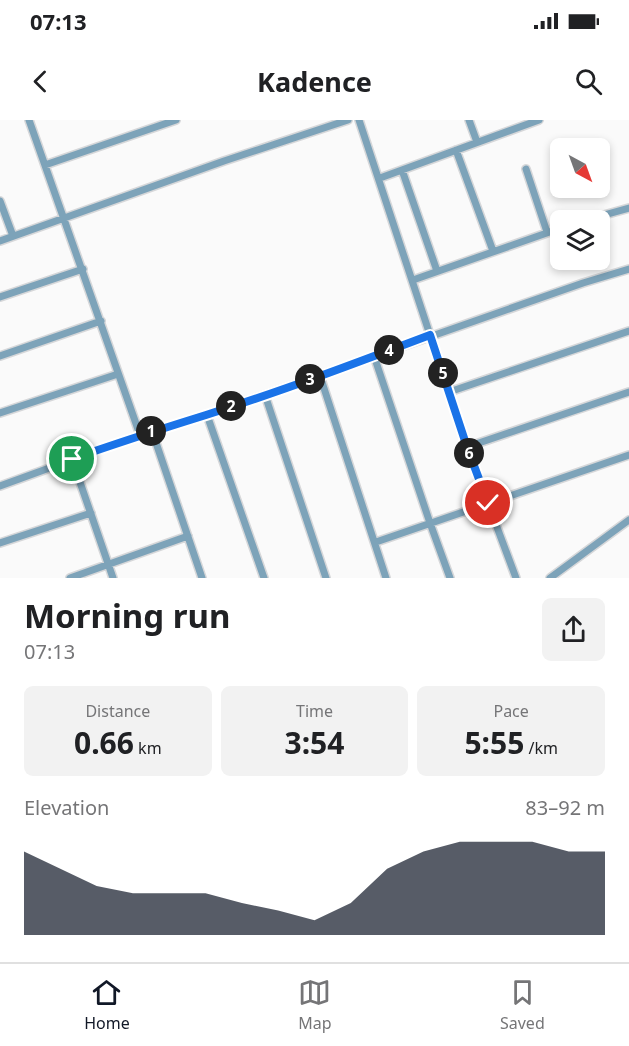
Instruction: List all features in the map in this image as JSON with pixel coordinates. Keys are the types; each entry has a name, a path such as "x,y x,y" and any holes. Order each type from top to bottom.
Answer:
{"street":[{"path":"29,120 140,435"},
{"path":"45,165 176,120"},
{"path":"0,241 348,120"},
{"path":"359,120 467,447 516,578"},
{"path":"469,120 477,142"},
{"path":"380,178 526,122 539,120"},
{"path":"456,150 493,251"},
{"path":"402,170 438,271"},
{"path":"526,170 547,232"},
{"path":"0,201 13,236"},
{"path":"610,213 629,208"},
{"path":"413,280 550,231"},
{"path":"0,297 83,269"},
{"path":"0,486 140,435 207,415 430,335 629,269"},
{"path":"0,356 101,321"},
{"path":"449,392 629,331"},
{"path":"374,356 450,578"},
{"path":"0,414 117,374"},
{"path":"320,376 386,578"},
{"path":"467,447 629,392"},
{"path":"265,395 326,578"},
{"path":"207,415 264,578"},
{"path":"152,431 202,578"},
{"path":"376,542 629,455"},
{"path":"72,459 113,578"},
{"path":"0,543 90,513"},
{"path":"550,578 629,520"},
{"path":"70,578 188,536"}],"route":[{"path":"72,459 320,376 430,335 488,503"}]}
